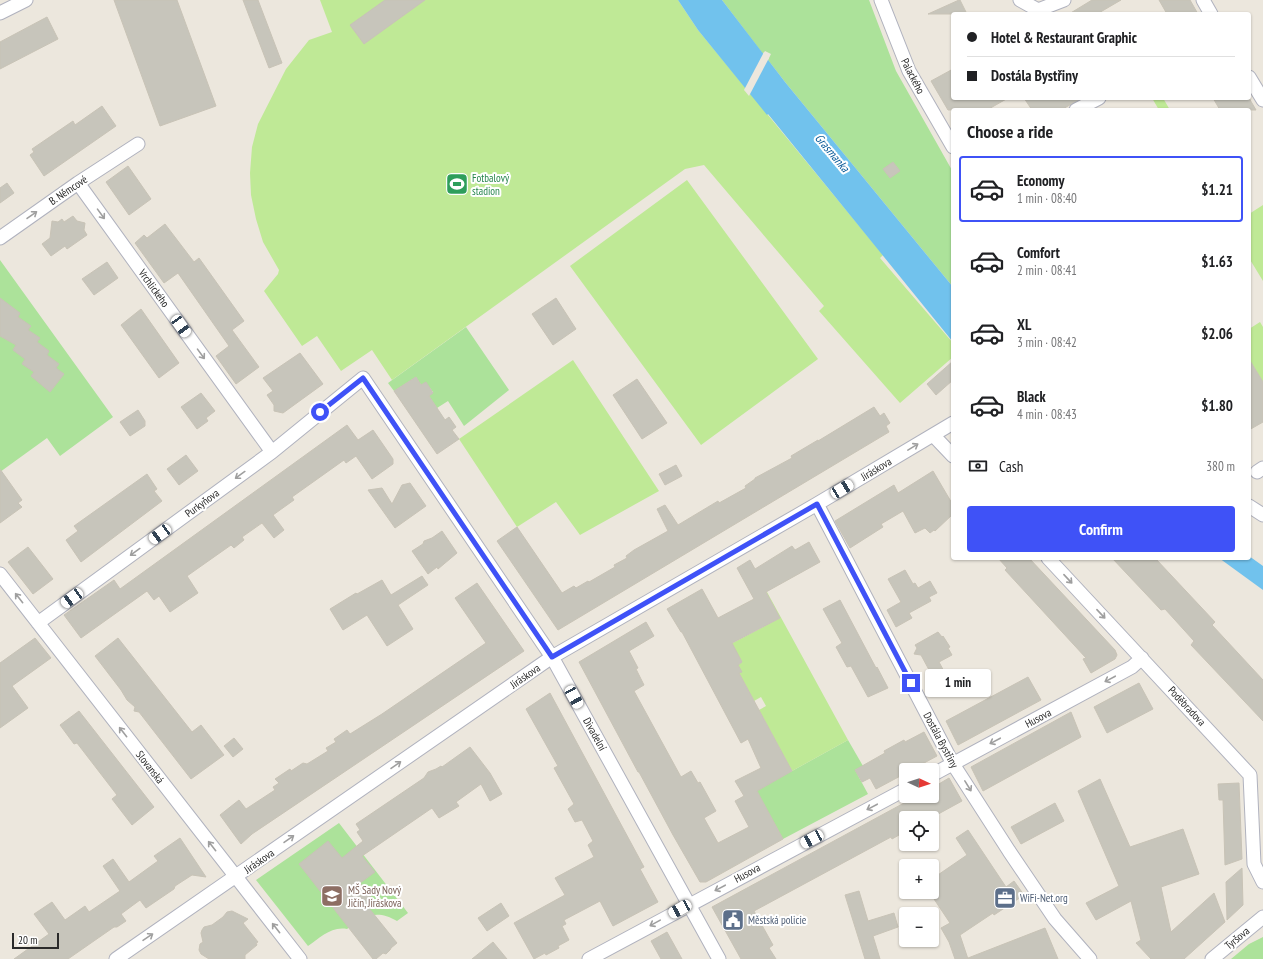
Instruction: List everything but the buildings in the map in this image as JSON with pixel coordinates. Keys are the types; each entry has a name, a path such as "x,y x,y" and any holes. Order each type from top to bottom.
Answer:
{"street":[{"path":"0,13 26,0"},
{"name":"Palackého","path":"881,0 909,71 951,144"},
{"path":"1020,0 1038,10 1064,0"},
{"path":"1202,0 1210,12"},
{"path":"1251,80 1263,100"},
{"path":"1080,108 1095,100"},
{"name":"B. Němcové","path":"0,238 78,183 138,144"},
{"name":"Vrchlického","path":"78,183 272,452"},
{"name":"Purkyňova","path":"38,623 272,452 363,378"},
{"name":"Divadelní","path":"363,378 552,657 719,959"},
{"name":"Jiráskova","path":"116,959 552,657 817,504 951,424"},
{"path":"933,435 951,454"},
{"name":"Dostála Bystřiny","path":"817,504 953,764 1055,919 1090,959"},
{"path":"1251,507 1263,515"},
{"name":"Poděbradova","path":"1050,560 1250,775 1254,864 1263,882"},
{"name":"Slovanská","path":"0,574 300,959"},
{"name":"Husova","path":"939,771 1132,667 1142,658"},
{"name":"Husova","path":"589,959 899,793"},
{"name":"Tyršova","path":"1212,959 1263,917"}],"green space":[{"name":"Fotbalový stadion","path":"320,0 678,0 698,30 883,255 880,258 951,341 951,359 900,403 819,311 824,306 704,165 685,169 392,380 372,350 341,371 317,336 302,346 264,291 278,274 279,270 263,242 256,219 251,195 250,173 252,147 258,124 286,69 309,40 332,32"},
{"path":"722,0 869,0 896,71 951,168 951,285 785,82 768,60 771,54 765,51 763,54"},
{"path":"1153,100 1164,100 1169,108 1158,108"},
{"path":"687,180 818,359 701,445 570,266"},
{"path":"1263,205 1263,281 1251,261 1251,213"},
{"path":"0,260 113,417 60,456 47,438 0,472"},
{"path":"1260,322 1263,327 1263,382 1251,362 1251,328"},
{"path":"466,327 509,390 464,426 448,401 437,408 429,396 433,392 426,383 421,385 416,377 394,391 388,383"},
{"path":"573,360 659,491 580,535 556,502 517,527 459,439"},
{"path":"766,592 848,740 792,771 759,710 766,706 761,697 754,701 739,673 741,671 738,665 742,662 737,653 725,647 780,618"},
{"path":"848,740 863,766 855,770 868,794 783,839 756,790"},
{"name":"MŠ Sady Nový Jičín, Jiráskova","path":"339,823 408,913 397,921 383,915 371,916 359,921 347,929 336,929 331,931 321,936 308,946 256,880"},
{"path":"1263,937 1263,959 1231,959 1249,944"}],"water":[{"name":"Grasmanka","path":"678,0 722,0 785,82 951,285 951,340 768,114 767,115 698,30"},
{"path":"1251,557 1263,566 1263,590 1222,560 1251,560"}],"pier":[{"path":"764,52 769,58 749,96 744,90"}],"place":[{"name":"Fotbalový stadion","path":"457,184"},
{"name":"MŠ Sady Nový Jičín, Jiráskova","path":"332,896"},
{"name":"WiFi-Net.org","path":"1005,898"},
{"name":"Městská policie","path":"733,920"}],"route":[{"path":"320,412 363,378 552,657 817,504 911,683"}]}
